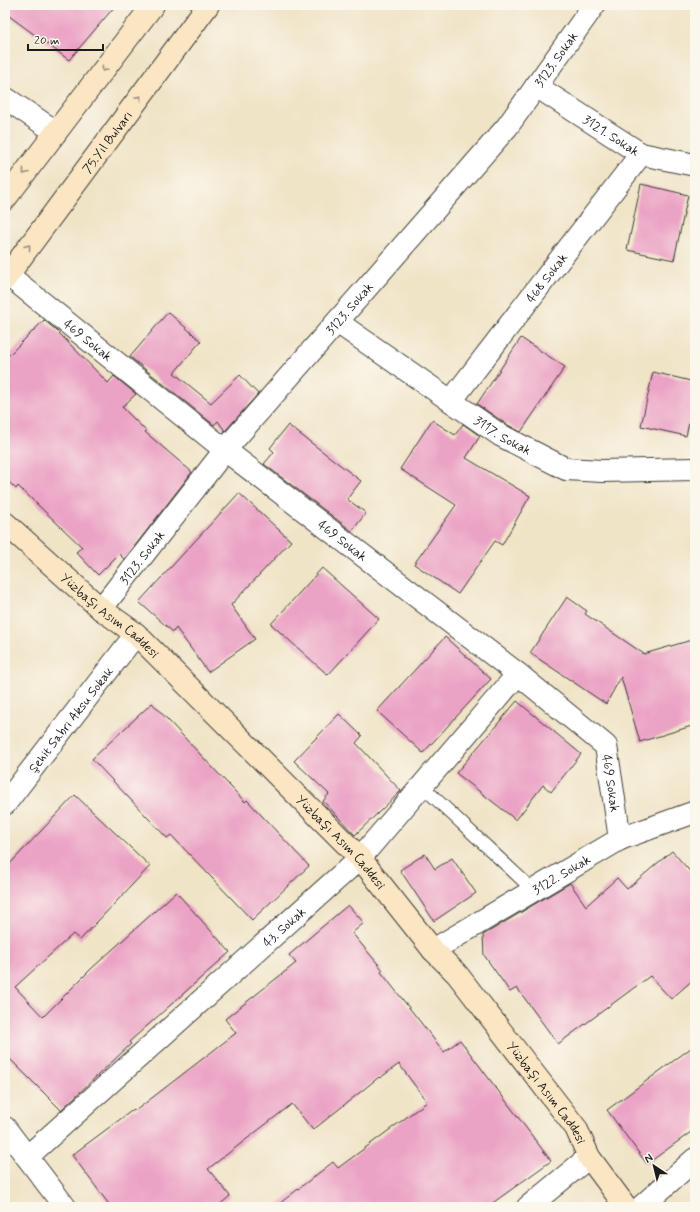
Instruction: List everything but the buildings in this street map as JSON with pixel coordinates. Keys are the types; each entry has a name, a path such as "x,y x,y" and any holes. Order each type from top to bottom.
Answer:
{"main road":[{"path":"5,199 154,5"},
{"name":"75.Yıl Bulvarı","path":"6,277 208,5"},
{"name":"Yüzbaşı Asım Caddesi","path":"5,523 101,609 136,634 360,858 433,950 457,974 576,1128 590,1157 626,1207"}],"street":[{"name":"3123. Sokak","path":"101,609 225,450 507,127 594,5"},
{"name":"3121. Sokak","path":"536,86 641,154 695,165"},
{"path":"5,98 56,132"},
{"name":"468 Sokak","path":"451,401 641,154"},
{"name":"469 Sokak","path":"6,277 225,450 518,674 606,746 620,839"},
{"name":"3117. Sokak","path":"337,322 500,435 566,469 602,471 695,469"},
{"name":"Şehit Sabri Aksu Sokak","path":"5,804 136,634"},
{"name":"43. Sokak","path":"27,1157 360,858 518,674"},
{"name":"3122. Sokak","path":"433,950 620,839 695,812"},
{"path":"5,1128 65,1207"},
{"path":"528,1207 590,1157"},
{"path":"641,1207 695,1159"}],"lane":[{"path":"422,786 533,890"}]}
